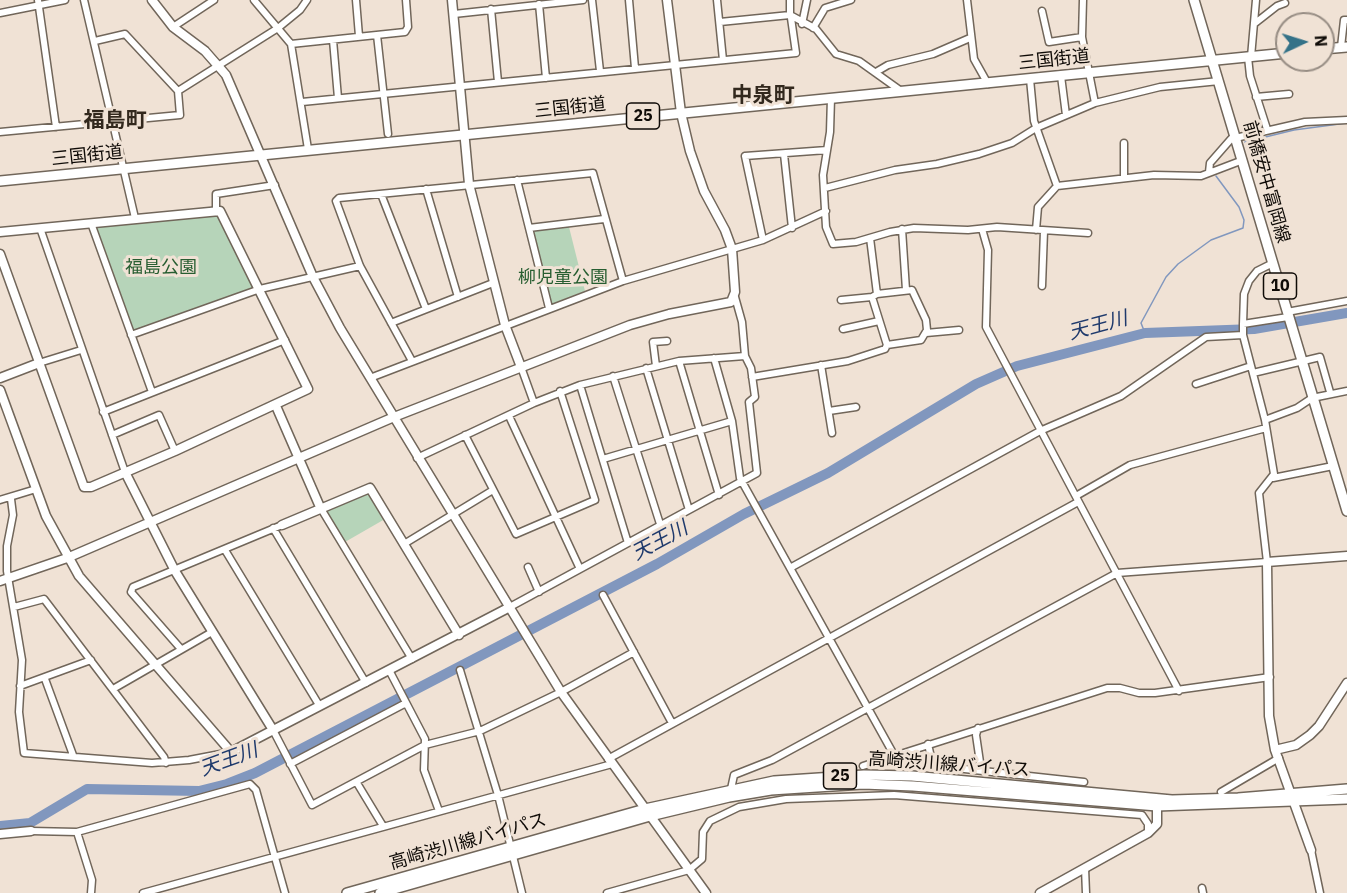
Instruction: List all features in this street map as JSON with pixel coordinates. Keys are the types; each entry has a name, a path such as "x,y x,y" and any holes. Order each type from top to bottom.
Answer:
{"main road":[{"name":"前橋安中富岡線","path":"1194,0 1347,511"},
{"name":"三国街道","path":"0,181 1275,54"},
{"name":"高崎渋川線バイパス","path":"347,893 510,851 731,789 774,781 864,775 912,776 1172,800 1238,798 1347,789"},
{"name":"高崎渋川線バイパス","path":"647,813 771,790 863,784 1157,806 1294,803 1347,799"},
{"name":"高崎渋川線バイパス","path":"380,893 510,851"}],"street":[{"path":"0,13 38,2 65,0"},
{"path":"84,0 135,218"},
{"path":"152,0 172,27 218,64 226,75 313,277 370,378 561,692 706,893"},
{"path":"172,27 214,0"},
{"path":"254,0 291,44 308,149"},
{"path":"178,91 278,28 300,10 307,0"},
{"path":"356,0 359,36"},
{"path":"291,44 405,32 408,27 406,0"},
{"path":"452,0 469,184 505,325 534,403"},
{"path":"453,14 515,3 539,4 583,0"},
{"path":"592,0 600,71"},
{"path":"629,0 635,68"},
{"path":"11,498 14,512 4,580 14,607 22,660 19,712 24,753 166,763 231,752 459,635 660,524 758,473 749,402 755,396 745,356 742,322 735,297 732,249 693,161 681,112 667,0"},
{"path":"717,0 723,60"},
{"path":"302,102 796,53 790,17 790,0"},
{"path":"802,24 807,0"},
{"path":"813,28 825,8 851,0"},
{"path":"968,0 970,38 974,59 988,84"},
{"path":"1083,0 1082,37 1091,73 1095,103"},
{"path":"1256,0 1250,57 1256,97 1267,129"},
{"path":"38,2 56,127"},
{"path":"1254,24 1277,6 1285,3"},
{"path":"539,4 546,78"},
{"path":"491,9 498,82"},
{"path":"1042,11 1049,42 1082,37"},
{"path":"720,22 790,17 813,28 836,54 860,61 901,91"},
{"path":"1344,47 1344,20 1347,20"},
{"path":"0,132 180,115 178,91 124,34 95,41"},
{"path":"377,36 388,134"},
{"path":"876,72 888,65 933,54 970,38"},
{"path":"333,40 338,98"},
{"path":"1061,76 1066,115"},
{"path":"1030,79 1034,121 1057,186"},
{"path":"825,189 895,170 937,164 979,154 1012,143 1038,127 1095,103 1160,87 1219,81"},
{"path":"1256,97 1289,94"},
{"path":"831,98 828,150 823,175 826,226 833,244 870,238 902,229 997,227 1088,233"},
{"path":"1209,172 1210,163 1231,139 1305,122 1347,120"},
{"path":"1124,143 1124,177"},
{"path":"763,240 746,156 828,150"},
{"path":"784,153 792,228"},
{"path":"1036,230 1038,207 1057,186 1124,177 1201,176 1243,160"},
{"path":"412,361 360,266 336,201 339,198 593,173 622,281"},
{"path":"517,180 549,308"},
{"path":"216,210 216,194 275,186"},
{"path":"426,189 458,297"},
{"path":"381,194 426,309"},
{"path":"0,232 220,211 308,389 276,406 87,488 82,484 0,254"},
{"path":"370,378 622,281 763,240 826,211"},
{"path":"529,228 604,219"},
{"path":"91,223 152,392"},
{"path":"40,228 125,472 175,571 273,730 312,805 425,745 480,731 561,692 634,652"},
{"path":"902,229 906,290"},
{"path":"982,229 988,250 986,327 1179,691"},
{"path":"1042,286 1044,231"},
{"path":"870,238 874,296 887,345"},
{"path":"1273,263 1257,271 1249,281 1244,294 1243,324 1243,335 1265,420 1273,478"},
{"path":"131,334 260,289 360,266"},
{"path":"391,323 493,283"},
{"path":"752,377 883,351 887,345 921,340 926,333 923,311 914,292 906,290 841,300"},
{"path":"4,580 68,558 298,457 521,367 630,325 669,314 727,304 735,297"},
{"path":"1243,324 1347,301"},
{"path":"843,329 879,321"},
{"path":"926,333 959,330"},
{"path":"790,568 1040,431 1121,396 1206,337 1243,335"},
{"path":"103,412 285,340"},
{"path":"656,366 653,342 667,341"},
{"path":"0,378 81,350"},
{"path":"417,458 560,391 679,361 745,356"},
{"path":"1196,384 1320,357 1330,393"},
{"path":"714,358 732,422 741,478 894,755"},
{"path":"679,361 719,495"},
{"path":"821,365 832,433"},
{"path":"646,368 689,510"},
{"path":"613,376 660,524"},
{"path":"580,385 628,543"},
{"path":"0,390 36,489 68,558 79,576 231,752"},
{"path":"465,435 516,534 595,500 560,391"},
{"path":"1265,420 1298,408 1312,398 1347,391"},
{"path":"276,406 320,507 412,659"},
{"path":"829,411 855,406"},
{"path":"112,435 159,415 175,451"},
{"path":"508,416 580,569"},
{"path":"603,459 732,422"},
{"path":"143,893 498,795 610,761 672,723 830,638 1077,499 1130,465 1266,429"},
{"path":"1320,893 1311,850 1277,754 1269,716 1267,561 1259,493 1273,478 1333,466"},
{"path":"181,649 131,592 133,587 369,488 459,635"},
{"path":"0,500 36,489"},
{"path":"404,544 493,490"},
{"path":"273,528 366,683"},
{"path":"225,550 319,705"},
{"path":"731,789 734,775 772,760 1117,573 1347,556"},
{"path":"528,567 539,592"},
{"path":"603,595 672,723"},
{"path":"14,607 44,599 164,757 166,763"},
{"path":"113,689 212,632"},
{"path":"20,686 45,679 91,660"},
{"path":"390,670 425,745 424,770 439,811"},
{"path":"460,670 498,795 522,893"},
{"path":"863,766 1107,688 1120,688 1139,693 1179,691 1270,677"},
{"path":"45,679 73,755"},
{"path":"1221,792 1310,735 1319,726 1347,682"},
{"path":"290,763 405,701"},
{"path":"978,728 976,735 981,769"},
{"path":"928,744 934,764 1084,782"},
{"path":"357,783 384,826"},
{"path":"0,834 31,831 77,832 250,784 256,790 285,893"},
{"path":"607,893 689,870 702,859 703,832 710,821 747,805 828,795 917,796 1142,815 1148,824 1148,832"},
{"path":"1041,893 1148,832 1157,824 1157,806"},
{"path":"77,832 92,880 91,893"},
{"path":"1085,868 1086,893"}],"green space":[{"name":"福島公園","path":"217,213 254,287 131,335 91,223"},
{"name":"柳児童公園","path":"569,227 585,291 552,304 549,302 533,234 536,230"},
{"path":"366,492 385,519 345,542 327,512 328,509"}],"waterway":[{"path":"1245,142 1294,130 1347,123"},
{"path":"1145,333 1141,323 1166,277 1178,264 1211,240 1243,228 1244,220 1239,207 1216,176"},
{"name":"天王川","path":"0,826 30,823 87,789 199,791 227,784 255,773 657,564 744,514 828,473 976,384 1017,366 1145,333 1254,329 1347,313"}],"district":[{"name":"中泉町","path":"763,96"},
{"name":"福島町","path":"115,121"}]}
